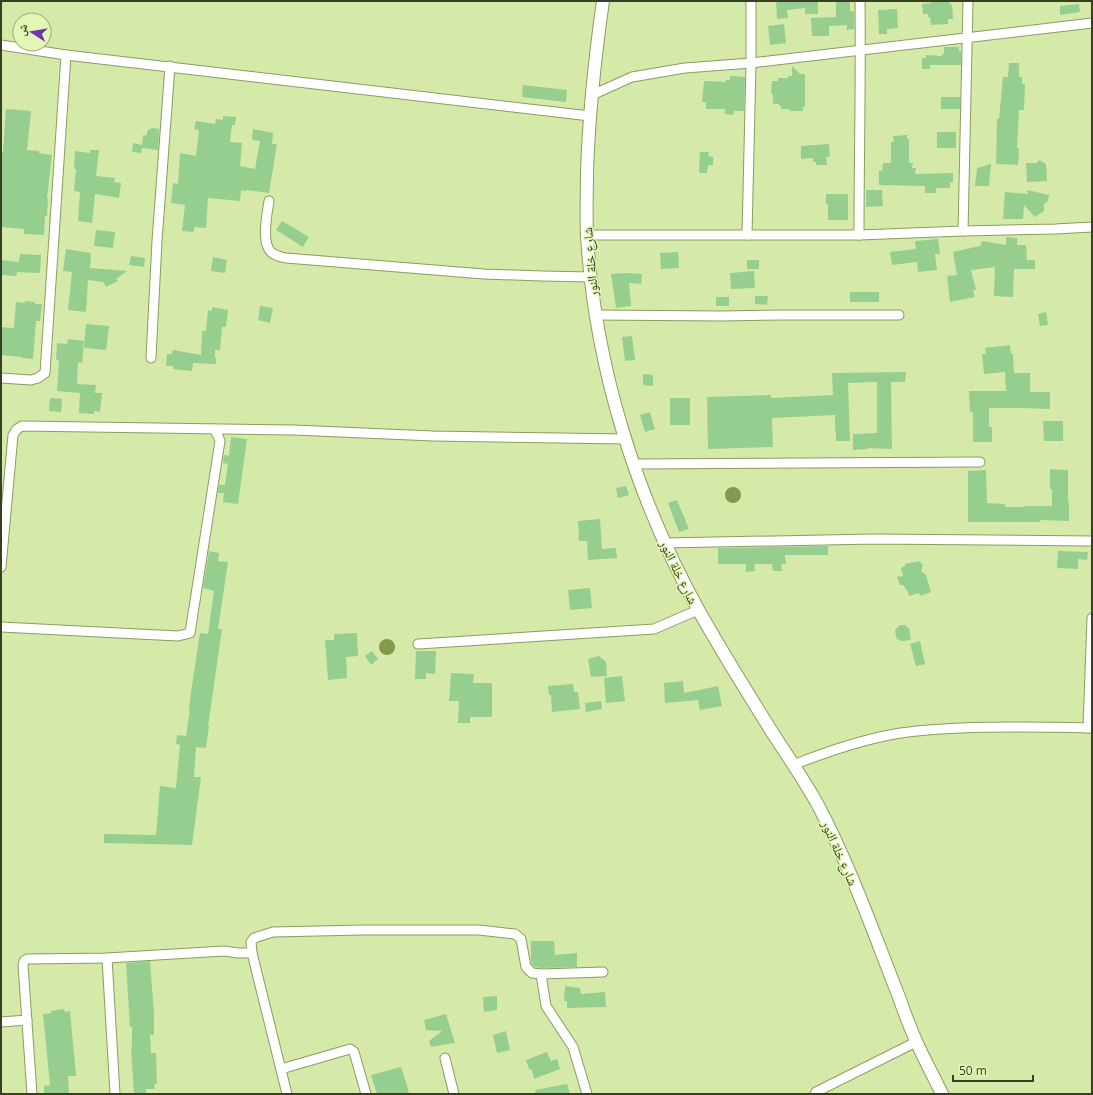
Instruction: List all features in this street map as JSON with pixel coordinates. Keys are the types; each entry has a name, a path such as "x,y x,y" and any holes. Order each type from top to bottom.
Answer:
{"street":[{"name":"شارع خلة النور","path":"603,1 590,116 587,235 596,315 603,356 612,393 626,439 654,519 698,610 734,672 807,785 820,809 847,866 916,1042 942,1094"},
{"path":"747,235 751,1"},
{"path":"859,235 861,50 860,1"},
{"path":"963,231 968,1"},
{"path":"592,95 632,77 686,68 751,63 1092,23"},
{"path":"1,45 66,55 590,116"},
{"path":"1,378 31,380 38,378 45,372 66,55"},
{"path":"150,358 170,66"},
{"path":"269,201 266,227 267,243 270,252 286,258 484,274 591,277"},
{"path":"587,235 859,235 1092,227"},
{"path":"596,315 899,315"},
{"path":"1,567 13,435 17,429 22,426 294,430 433,436 626,439"},
{"path":"1,627 178,636 190,633 220,441 214,429"},
{"path":"634,464 980,462"},
{"path":"665,543 874,539 1092,541"},
{"path":"418,644 654,629 698,610"},
{"path":"793,764 870,739 919,731 986,727 1090,728 1092,618"},
{"path":"287,1094 252,953 252,942 254,938 273,932 479,930 515,934 521,940 526,968 532,973 603,972"},
{"path":"32,1094 23,965 24,961 27,959 107,958 224,951 252,953"},
{"path":"107,958 115,1094"},
{"path":"541,974 546,1006 573,1047 587,1094"},
{"path":"1,1022 27,1020"},
{"path":"815,1094 816,1092 916,1042"},
{"path":"281,1069 350,1049 354,1052 366,1094"},
{"path":"445,1058 454,1094"}],"shaded area":[{"path":"733,487 739,489 741,495 739,501 733,503 727,501 725,495 727,489"},
{"path":"387,639 393,641 395,647 393,653 387,655 381,653 379,647 381,641"}],"building":[{"path":"776,1 818,1 818,14 805,14 805,8 787,10 788,18 777,19"},
{"path":"836,1 850,1 850,11 854,11 854,29 847,30 847,25 829,26 829,36 812,36 811,18 836,17"},
{"path":"931,1 950,1 950,5 952,4 953,19 948,19 948,24 931,25 928,14 923,14 922,4 931,3"},
{"path":"1079,4 1080,12 1060,15 1060,6"},
{"path":"897,9 898,28 887,29 887,34 879,34 878,10"},
{"path":"784,24 786,43 770,45 768,26"},
{"path":"944,47 959,47 959,51 961,51 961,65 930,65 930,69 922,69 922,58 926,58 926,55 942,56 942,54 944,54"},
{"path":"1009,63 1019,63 1019,77 1022,77 1022,84 1025,84 1024,110 1019,110 1017,148 1019,148 1018,165 996,164 997,119 999,119 1003,77 1008,77"},
{"path":"792,66 800,74 805,74 805,107 803,107 803,111 781,109 779,104 773,104 773,95 771,93 772,81 778,81 778,78 788,78 788,76 792,76"},
{"path":"730,76 745,77 744,111 734,111 733,115 725,114 725,109 706,109 706,102 702,102 704,81 726,82 726,80 730,80"},
{"path":"523,85 567,90 566,102 522,97"},
{"path":"941,97 960,97 960,109 941,109"},
{"path":"6,109 31,111 27,150 39,151 39,153 52,155 44,235 24,234 24,229 1,227 1,162"},
{"path":"223,116 236,117 235,125 232,125 230,142 242,143 240,166 255,169 260,141 252,140 253,129 273,133 272,144 277,144 269,193 241,190 240,201 208,198 206,228 195,227 193,232 182,231 185,205 171,203 173,183 178,184 180,153 196,156 199,130 194,129 196,121 215,124 216,119 223,120"},
{"path":"153,128 159,129 158,150 142,148 141,153 132,152 133,143 142,145 143,135 146,136 148,130"},
{"path":"937,132 956,132 956,148 937,148"},
{"path":"907,135 907,139 909,139 909,163 913,163 912,168 916,168 915,174 953,173 953,182 950,182 950,188 936,188 936,193 925,193 925,186 879,185 879,170 882,171 883,163 891,163 891,142 894,142 893,136"},
{"path":"829,144 830,157 826,157 827,165 816,165 816,162 813,162 813,158 801,159 801,146"},
{"path":"90,150 99,150 96,176 115,178 114,182 121,183 119,198 95,194 92,223 78,221 80,192 74,191 76,169 74,169 75,151 90,153"},
{"path":"700,152 709,152 708,156 713,157 713,165 708,165 707,173 699,173"},
{"path":"1039,160 1046,164 1047,181 1027,182 1026,163 1037,163"},
{"path":"991,164 989,186 975,186 977,168"},
{"path":"866,190 882,190 883,206 866,207"},
{"path":"1027,190 1049,195 1048,201 1044,204 1044,211 1035,217 1024,205 1023,219 1003,219 1005,192 1028,194"},
{"path":"826,194 848,194 848,220 828,220 828,204 826,204"},
{"path":"282,221 309,237 303,247 276,230"},
{"path":"96,230 115,232 113,248 94,246"},
{"path":"1006,237 1017,238 1017,245 1026,245 1027,260 1035,260 1035,269 1014,269 1013,297 994,296 995,267 971,270 976,290 973,290 975,297 950,302 947,276 957,275 953,252 980,246 982,241 1006,245"},
{"path":"938,239 940,254 935,254 937,270 918,272 917,262 892,265 890,252 916,249 915,241"},
{"path":"66,249 91,253 90,268 127,271 116,279 118,281 106,287 103,282 88,280 86,312 68,310 72,272 63,271"},
{"path":"678,252 679,268 661,269 660,253"},
{"path":"20,254 41,255 40,273 17,272 16,276 1,275 1,260 19,262"},
{"path":"131,256 145,258 144,267 129,265"},
{"path":"213,257 227,260 225,273 211,271"},
{"path":"747,260 759,260 759,269 747,269"},
{"path":"754,271 755,288 731,289 730,273"},
{"path":"611,274 642,274 641,284 629,283 631,306 616,308"},
{"path":"850,292 879,292 879,302 850,302"},
{"path":"755,296 768,296 767,305 755,304"},
{"path":"716,297 729,297 729,306 716,306"},
{"path":"25,301 35,302 35,304 42,304 40,321 36,321 33,359 1,355 1,327 14,328 16,302 25,303"},
{"path":"260,306 273,308 270,323 258,320"},
{"path":"212,307 228,310 226,327 222,327 220,350 215,350 216,364 193,363 192,371 173,369 173,366 166,366 167,354 172,354 173,350 201,355 202,331 206,331 208,310 212,311"},
{"path":"1046,312 1048,325 1040,326 1038,314"},
{"path":"86,324 109,326 106,350 84,348"},
{"path":"632,336 635,360 625,361 622,337"},
{"path":"68,339 84,341 82,363 78,362 77,384 96,385 95,393 102,393 100,412 94,411 94,414 79,413 80,393 57,391 59,360 56,360 57,343 67,344"},
{"path":"1010,345 1011,354 1013,354 1014,373 1030,373 1030,392 1050,392 1050,409 989,408 989,427 992,427 992,442 973,442 973,412 970,412 969,391 1006,391 1005,372 984,374 982,354 986,354 985,348"},
{"path":"906,372 905,382 891,382 892,449 868,448 853,450 853,434 877,433 877,382 848,383 850,441 836,441 835,415 772,418 773,447 708,449 707,397 771,395 771,398 833,395 832,373"},
{"path":"643,374 653,375 653,386 643,385"},
{"path":"50,398 62,399 61,412 49,411"},
{"path":"670,398 690,398 690,425 670,425"},
{"path":"650,412 655,429 645,432 640,415"},
{"path":"1043,421 1063,421 1063,441 1044,441"},
{"path":"231,437 247,439 238,504 223,502 224,493 218,493 219,485 225,485 228,464 223,463 224,455 229,456"},
{"path":"1050,469 1068,470 1069,521 1040,520 1040,522 968,522 968,471 986,470 987,503 1005,504 1005,507 1024,507 1052,506"},
{"path":"626,486 629,495 618,498 616,488"},
{"path":"677,500 689,529 679,532 668,503"},
{"path":"600,519 602,549 616,548 617,558 588,560 587,541 579,541 578,521"},
{"path":"828,546 828,555 785,555 786,564 781,564 782,571 773,571 772,564 754,564 755,571 746,572 746,564 718,564 718,548"},
{"path":"209,551 219,553 218,561 228,562 218,629 222,629 206,748 196,747 194,777 201,777 192,845 104,843 104,834 156,835 160,786 176,788 180,745 176,744 177,735 186,736 200,633 208,634 214,591 203,588"},
{"path":"1058,551 1088,552 1087,560 1078,559 1078,569 1057,568"},
{"path":"919,561 923,565 921,571 926,575 931,592 920,596 919,593 909,596 903,585 900,585 897,577 903,576 901,568 905,566 905,564"},
{"path":"590,588 592,608 570,610 568,590"},
{"path":"900,625 905,625 909,628 911,640 902,641 897,639 895,631"},
{"path":"357,633 358,656 346,657 347,678 328,680 325,640 334,640 334,634"},
{"path":"920,641 925,664 916,666 910,644"},
{"path":"372,651 378,659 371,665 365,656"},
{"path":"416,651 436,651 435,674 426,673 426,679 415,679"},
{"path":"599,656 606,662 607,676 591,677 588,659"},
{"path":"451,673 474,674 473,683 492,683 492,717 470,717 470,723 458,723 459,701 449,701"},
{"path":"622,676 625,701 606,703 604,678"},
{"path":"683,681 684,693 718,686 722,706 700,710 698,700 665,703 664,683"},
{"path":"573,684 574,692 578,692 580,709 552,712 551,695 549,695 548,686"},
{"path":"601,701 602,709 586,712 585,703"},
{"path":"531,941 554,941 555,955 577,953 577,967 535,967 531,960"},
{"path":"150,961 154,1013 154,1035 150,1035 151,1053 156,1053 157,1084 154,1084 155,1089 146,1089 146,1093 134,1094 131,1047 132,1027 130,1027 126,963"},
{"path":"565,986 580,988 581,994 605,992 606,1007 567,1008 567,1001 564,1001"},
{"path":"497,996 497,1010 484,1012 483,997"},
{"path":"64,1009 65,1012 70,1011 76,1076 68,1076 69,1094 44,1094 44,1086 50,1085 43,1014"},
{"path":"446,1014 455,1043 431,1047 429,1041 442,1031 426,1030 424,1020"},
{"path":"506,1031 510,1050 497,1053 493,1035"},
{"path":"547,1052 551,1061 557,1059 560,1069 534,1079 532,1070 529,1069 526,1060"},
{"path":"401,1067 409,1092 404,1094 377,1094 371,1075"},
{"path":"567,1084 570,1094 536,1094 535,1090"}]}
